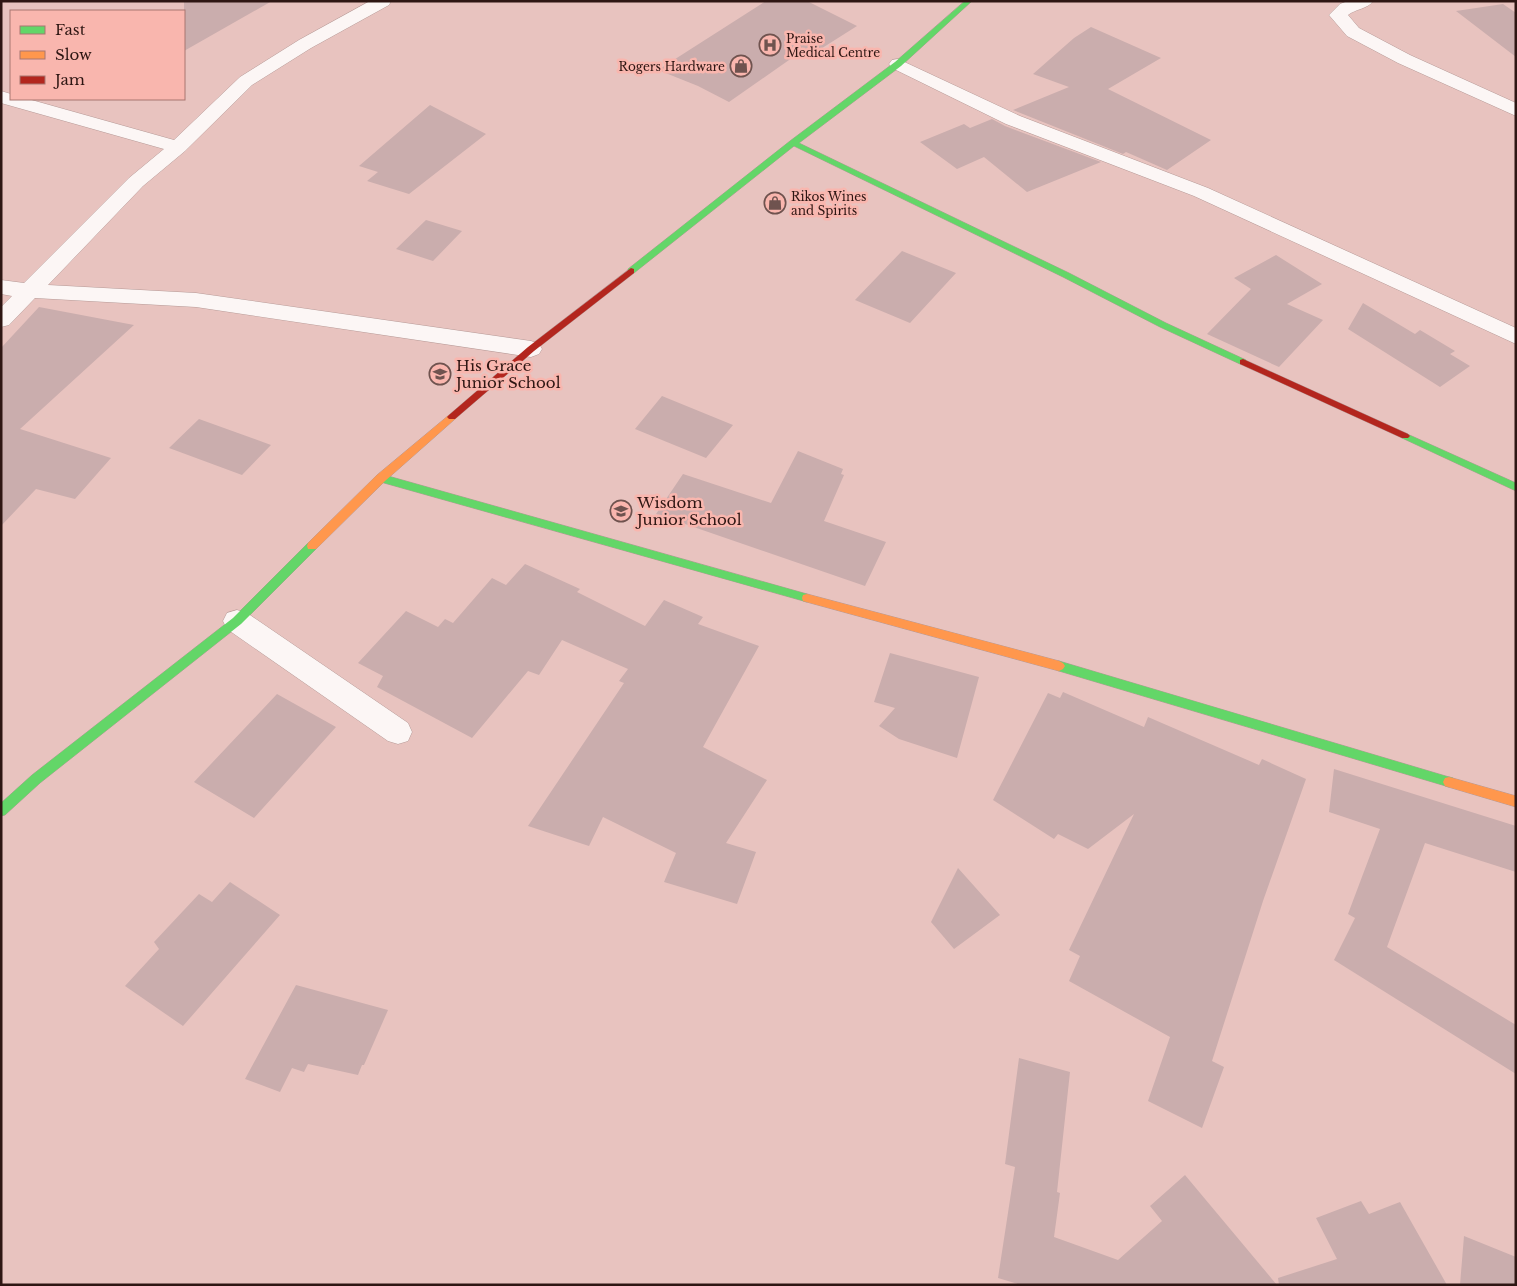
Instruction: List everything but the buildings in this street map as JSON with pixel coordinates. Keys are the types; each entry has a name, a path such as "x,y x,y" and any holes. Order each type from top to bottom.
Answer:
{"street":[{"path":"1,320 136,182 178,147 246,81 304,44 383,1"},
{"path":"1,811 36,779 237,621 382,478 531,349 793,143 898,64 969,1"},
{"path":"1365,1 1346,8 1338,16 1353,32 1404,59 1516,110"},
{"path":"898,64 1012,120 1201,192 1516,336"},
{"path":"12,100 178,147"},
{"path":"793,143 1066,274 1163,325 1516,487"},
{"path":"1,287 28,292 196,300 531,349"},
{"path":"382,478 773,589 1120,683 1516,802"},
{"path":"237,621 398,732"}],"traffic: fast":[{"path":"631,271 793,143 898,64 969,1"},
{"path":"793,143 1066,275 1163,325 1243,362"},
{"path":"1405,436 1516,487"},
{"path":"381,478 807,598"},
{"path":"1,811 36,779 237,621 312,546"},
{"path":"1059,666 1449,782"}],"traffic: slow":[{"path":"312,546 381,478 452,417"},
{"path":"807,598 1059,666"},
{"path":"1449,782 1516,802"}],"traffic: jam":[{"path":"452,417 531,349 631,271"},
{"path":"1243,362 1405,436"}],"place":[{"name":"Praise Medical Centre","path":"770,45"},
{"name":"Rogers Hardware","path":"741,66"},
{"name":"Rikos Wines and Spirits","path":"775,203"},
{"name":"His Grace Junior School","path":"440,374"},
{"name":"Wisdom Junior School","path":"621,511"}]}
